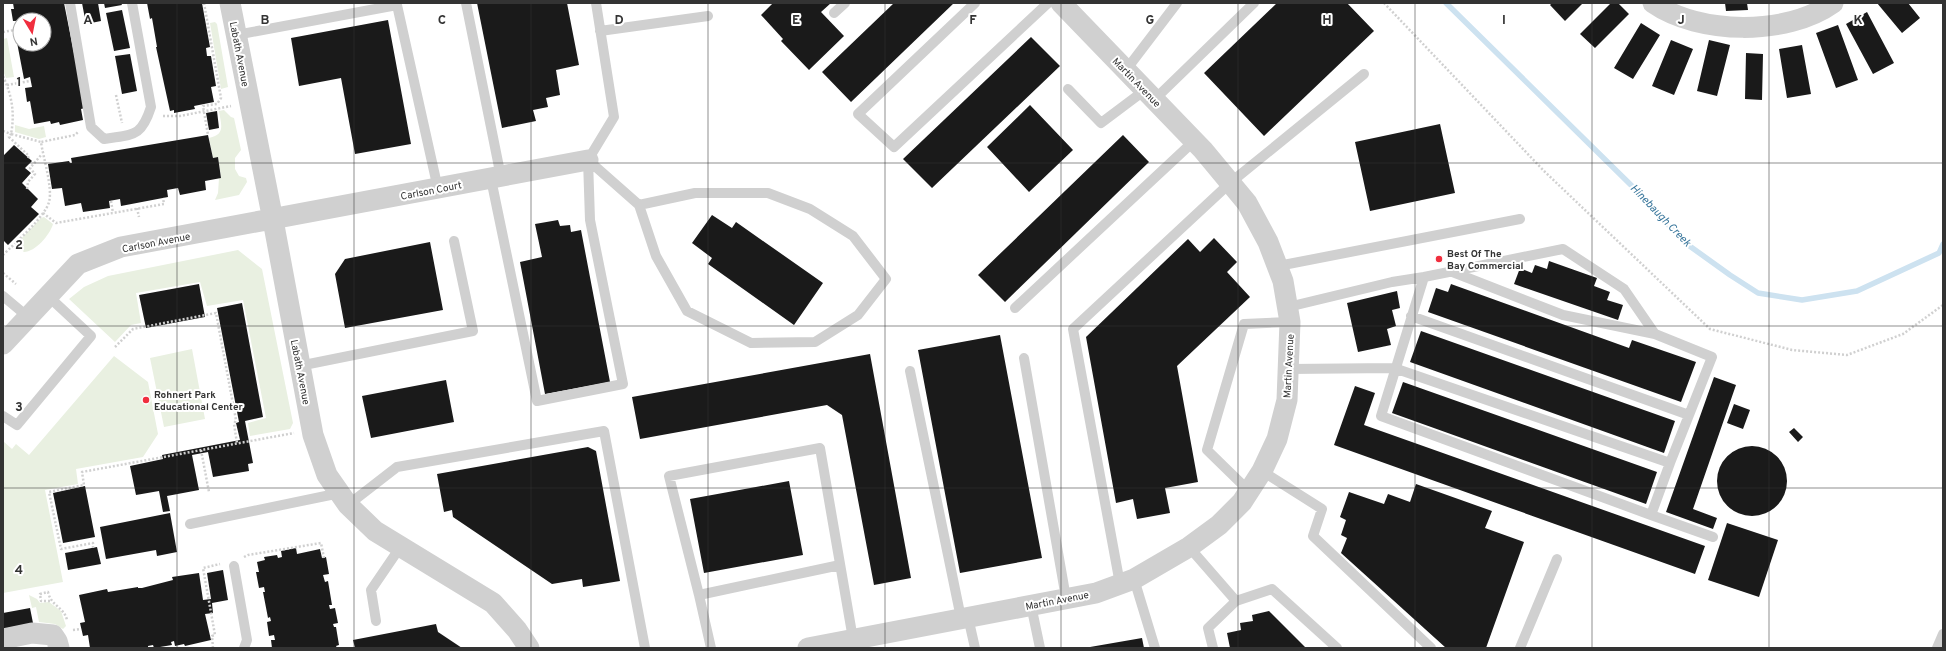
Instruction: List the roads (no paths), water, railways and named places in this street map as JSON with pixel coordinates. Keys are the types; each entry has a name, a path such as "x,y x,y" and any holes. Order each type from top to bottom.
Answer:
{"street":[{"name":"Labath Avenue","path":"230,3 273,220 313,435 328,475 344,499 375,531 493,603 517,630 529,648"},
{"name":"Martin Avenue","path":"808,648 863,641 964,618 1096,593 1127,581 1189,547 1219,525 1242,502 1262,471 1277,439 1287,400 1289,369 1289,314 1283,281 1268,242 1247,203 1194,141 1061,3"},
{"path":"1653,3 1666,12 1710,25 1741,27 1771,25 1800,19 1833,3"},
{"name":"Carlson Court","path":"273,220 588,160"},
{"name":"Carlson Avenue","path":"5,338 28,317 78,264 121,248 273,220"},
{"path":"3,639 32,633 53,635 59,648"}],"lane":[{"path":"70,3 92,129 104,139 136,134 145,124 151,108 132,3"},
{"path":"466,3 537,401 624,384 590,220 588,160 614,117 596,3"},
{"path":"834,13 845,3"},
{"path":"976,3 858,114 894,147 1048,3"},
{"path":"1126,70 1177,3"},
{"path":"1068,89 1101,123 1149,95 1254,3"},
{"path":"236,35 397,5 438,189"},
{"path":"600,31 708,16"},
{"path":"1155,648 1127,581 1073,329 1230,183 1364,74"},
{"path":"1015,308 1194,141"},
{"path":"588,160 639,205 656,256 687,311 751,343 815,342 858,315 886,279 853,236 810,209 768,193 695,193 639,205"},
{"path":"1278,266 1520,219"},
{"path":"299,366 473,331 454,241"},
{"path":"1249,491 1207,450 1244,324 1289,314 1392,282 1563,249 1624,289 1655,334"},
{"path":"1450,271 1563,315 1655,334 1712,357 1651,515"},
{"path":"1424,277 1394,368 1381,416 1713,537"},
{"path":"3,296 28,317"},
{"path":"3,416 17,425 92,336 48,296"},
{"path":"1411,316 1689,415"},
{"path":"1024,358 1066,598"},
{"path":"1289,369 1394,368 1670,464"},
{"path":"910,371 964,618 975,648"},
{"path":"190,524 344,499 397,467 604,430 645,648"},
{"path":"711,648 668,476 820,448 840,565 863,641"},
{"path":"1262,471 1322,509 1313,536 1430,648"},
{"path":"376,621 371,590 401,546"},
{"path":"1189,547 1236,601"},
{"path":"1520,648 1557,559"},
{"path":"233,563 247,640 244,648"},
{"path":"699,596 840,565"},
{"path":"1212,648 1208,628 1236,601 1272,589 1337,648"},
{"path":"1031,605 1040,648"},
{"path":"1937,648 1943,634"}],"waterway":[{"name":"Hinebaugh Creek","path":"1446,3 1634,188 1684,242 1758,293 1802,300 1857,291 1939,253 1943,244"}],"place":[{"name":"Best Of The Bay Commercial","path":"1439,259"},
{"name":"Rohnert Park Educational Center","path":"146,400"}]}
